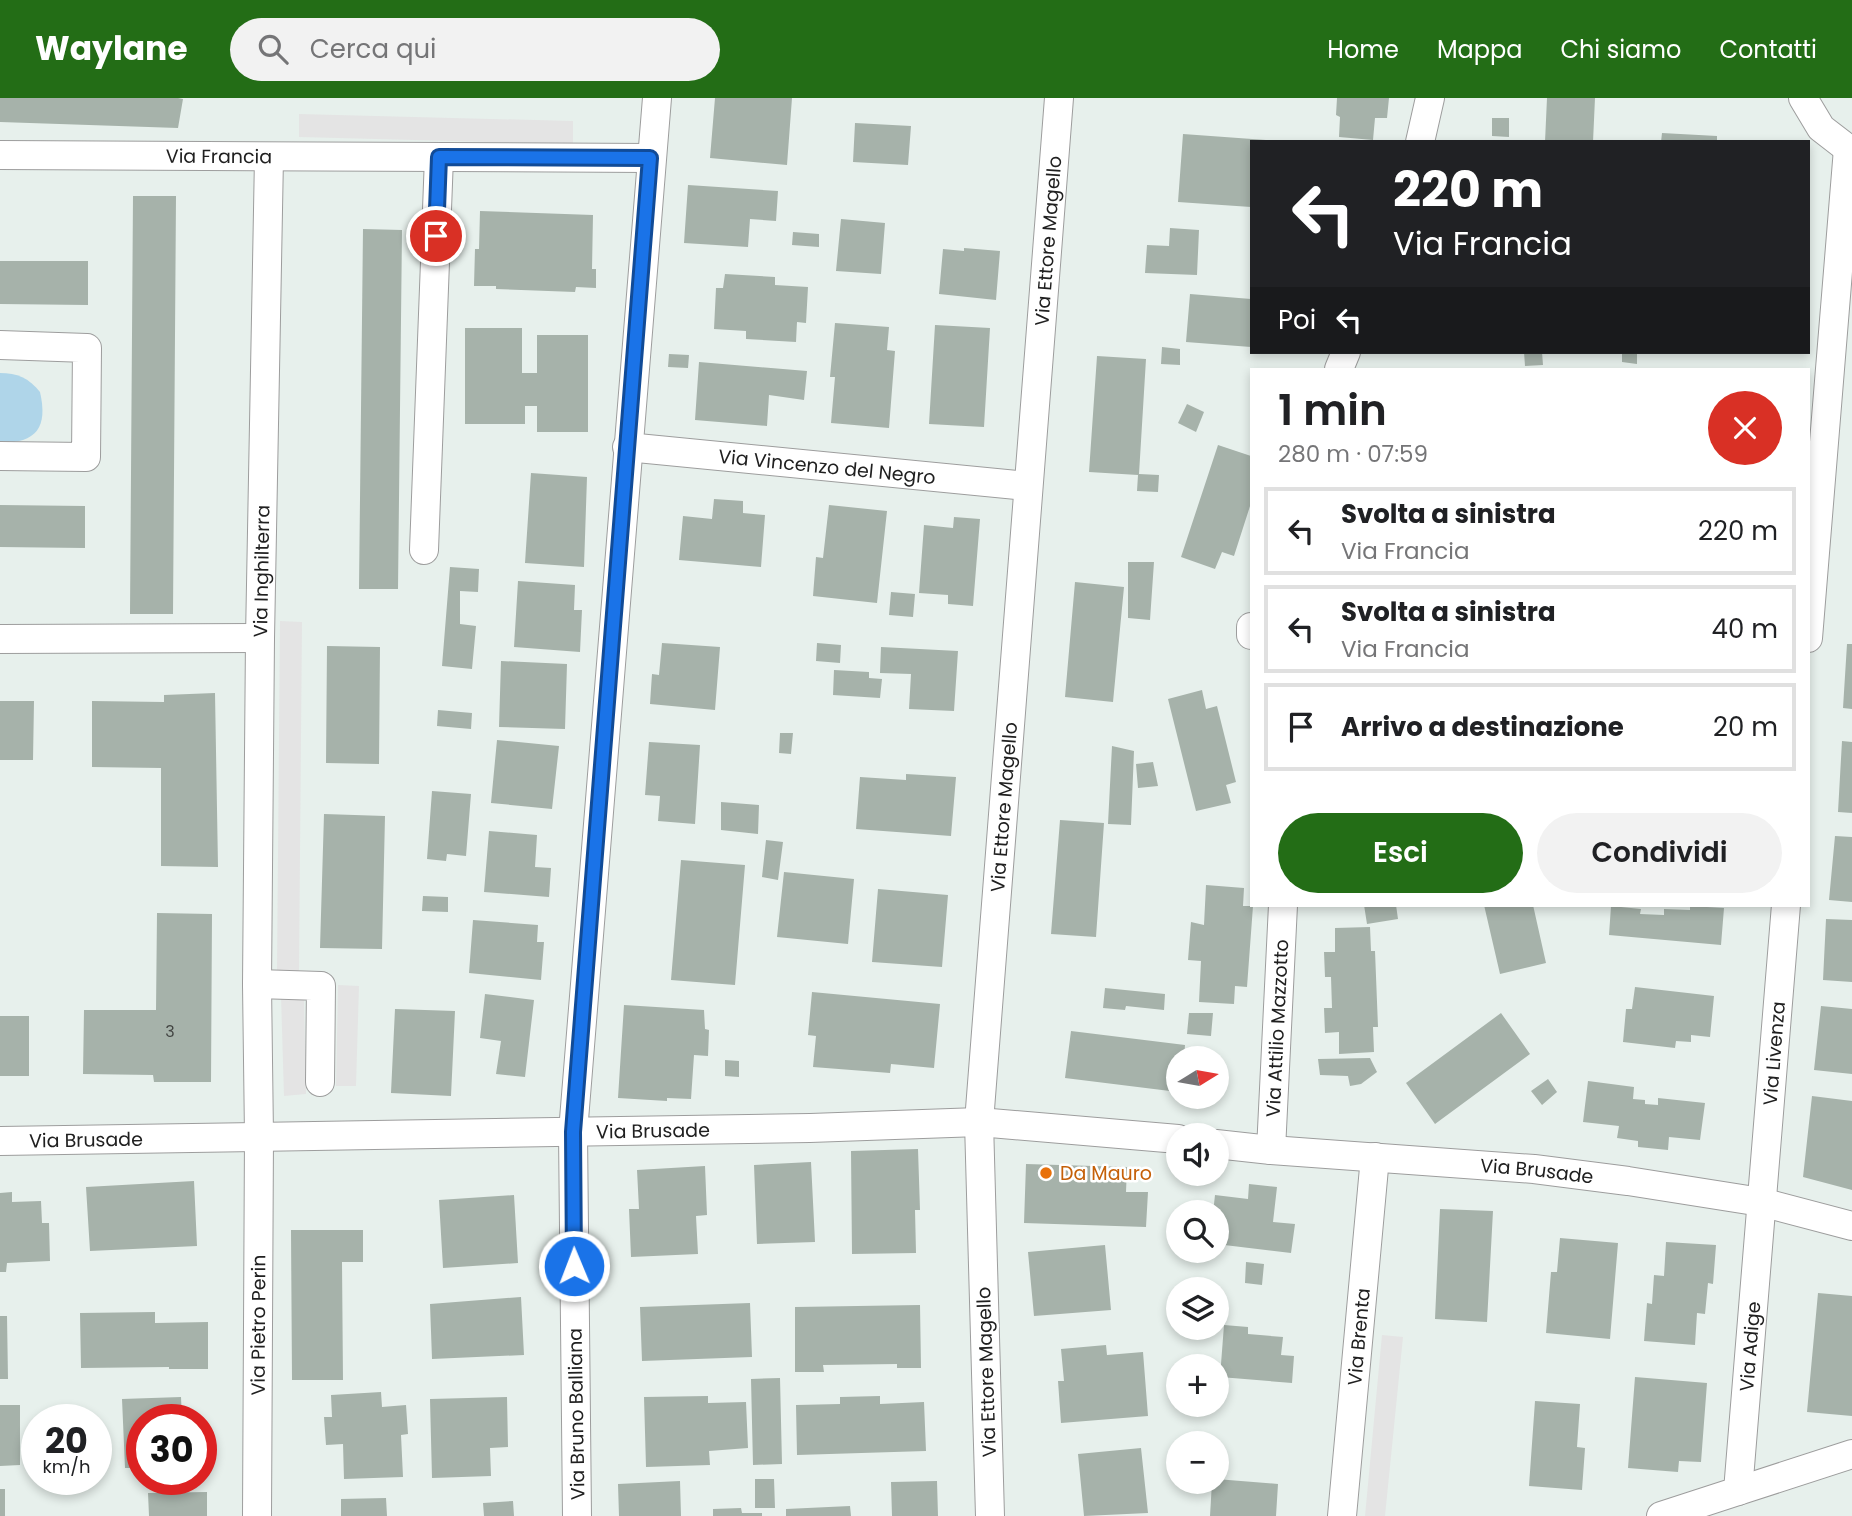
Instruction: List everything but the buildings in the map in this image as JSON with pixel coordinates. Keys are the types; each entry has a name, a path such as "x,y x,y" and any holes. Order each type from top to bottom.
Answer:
{"street":[{"name":"Via Bruno Balliana","path":"577,1516 573,1132 650,158 657,98"},
{"name":"Via Ettore Magello","path":"990,1516 979,1122 1059,98"},
{"path":"1420,140 1430,98"},
{"path":"1803,98 1821,128 1850,151 1810,615"},
{"name":"Via Francia","path":"0,155 650,158"},
{"name":"Via Inghilterra","path":"259,1136 257,985 260,638 269,157"},
{"path":"424,550 439,157"},
{"path":"0,345 86,348 86,457 0,457"},
{"name":"Via Vincenzo del Negro","path":"627,447 1027,486"},
{"path":"0,639 260,638"},
{"name":"Via Attilio Mazzotto","path":"1271,1150 1283,907"},
{"name":"Via Livenza","path":"1761,1202 1786,907"},
{"path":"257,985 321,986 320,1082"},
{"name":"Via Brusade","path":"0,1141 573,1132 979,1122 1166,1138"},
{"name":"Via Pietro Perin","path":"257,1516 259,1136"},
{"name":"Via Brusade","path":"1229,1145 1534,1169 1628,1181 1761,1202 1852,1226"},
{"name":"Via Brenta","path":"1342,1516 1375,1157"},
{"name":"Via Adige","path":"1738,1491 1761,1202"},
{"path":"1661,1516 1852,1454"}],"shaded area":[{"path":"299,114 573,121 573,144 299,137"},
{"path":"0,373 22,377 40,392 41,424 37,431 23,440 0,443"},
{"path":"280,621 302,622 299,971 277,971"},
{"path":"338,985 359,986 356,1086 336,1086"},
{"path":"281,996 304,996 306,1094 284,1096"},
{"path":"1382,1335 1403,1337 1385,1516 1365,1516"}],"place":[{"name":"Da Mauro","path":"1046,1173"}],"route":[{"path":"436,236 439,157 650,158 573,1132 574,1266"}]}
